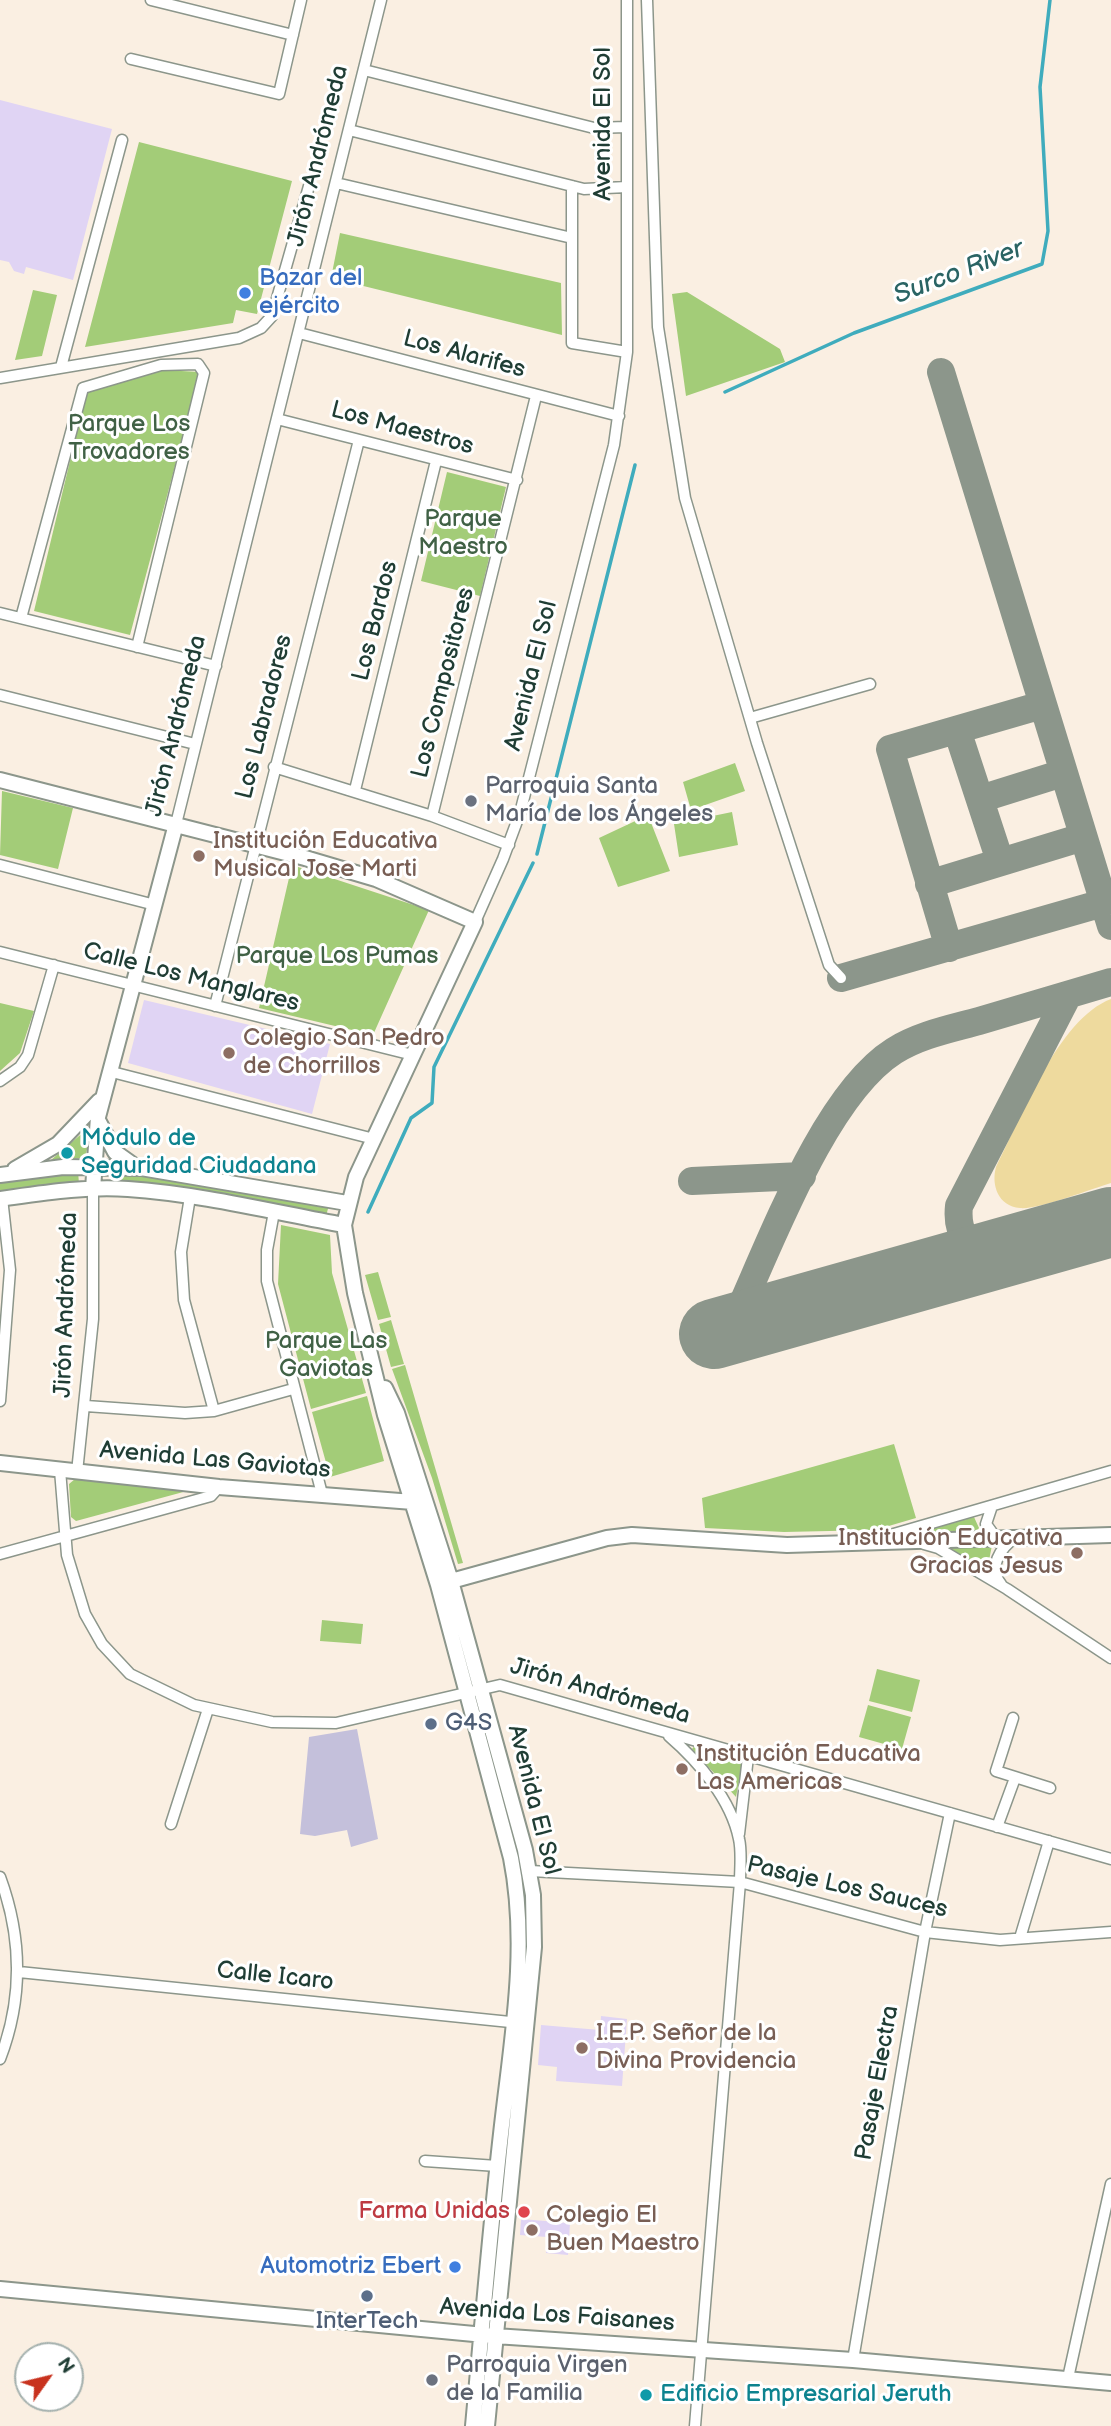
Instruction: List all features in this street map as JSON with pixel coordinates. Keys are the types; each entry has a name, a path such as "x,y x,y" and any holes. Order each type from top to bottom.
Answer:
{"street":[{"path":"151,0 293,35"},
{"path":"131,60 279,94 301,0"},
{"name":"Jirón Andrómeda","path":"77,1472 86,1406 95,1275 93,1188 98,1117 176,824 382,0"},
{"name":"Avenida El Sol","path":"487,2426 488,2335 497,2166 534,1939 530,1871 481,1688 444,1583 397,1413 376,1370 355,1293 344,1225 347,1203 374,1139 509,845 556,672 619,416 627,352 627,0"},
{"path":"647,0 652,221 658,327 670,417 685,498 750,718 829,965 841,978"},
{"path":"364,71 594,128 626,127"},
{"path":"349,130 584,189 626,187"},
{"path":"61,367 122,140"},
{"path":"336,183 572,238"},
{"path":"0,378 239,338 261,328 272,316 309,186"},
{"path":"572,186 572,343 627,352"},
{"name":"Los Alarifes","path":"299,333 536,397 619,416"},
{"path":"22,618 83,388 161,365 198,364 204,373 137,647"},
{"name":"Los Compositores","path":"432,816 536,397"},
{"name":"Los Maestros","path":"277,419 517,480"},
{"name":"Los Labradores","path":"215,1006 359,440"},
{"name":"Los Bardos","path":"355,790 436,461"},
{"path":"0,613 216,666"},
{"path":"750,718 870,684"},
{"path":"0,695 195,744"},
{"path":"274,767 355,790 509,845"},
{"path":"0,780 176,824 376,879 475,922"},
{"path":"0,866 155,905"},
{"name":"Calle Los Manglares","path":"0,952 413,1055"},
{"path":"0,1081 20,1067 29,1055 54,965"},
{"path":"112,1072 374,1139"},
{"path":"0,1175 30,1162 58,1144 83,1121 104,1094"},
{"path":"98,1117 106,1139 115,1152 141,1168"},
{"path":"0,1175 94,1166 141,1168 347,1203"},
{"path":"0,1401 5,1296 10,1270 1,1199 93,1188 190,1197 344,1225"},
{"path":"190,1197 181,1252 184,1300 214,1411"},
{"path":"274,1212 267,1250 267,1281 321,1494"},
{"path":"86,1406 157,1413 214,1411 293,1389"},
{"name":"Avenida Las Gaviotas","path":"0,1463 219,1487 419,1500"},
{"name":"Jirón Andrómeda","path":"60,1470 65,1537 74,1583 85,1614 102,1644 130,1674 152,1691 208,1709 272,1722 336,1723 500,1685 1111,1859"},
{"path":"871,1541 1111,1471"},
{"path":"0,1554 211,1496 219,1487"},
{"path":"992,1506 986,1524 996,1538"},
{"path":"444,1583 607,1538 632,1535 787,1545 1111,1535"},
{"path":"1007,1589 997,1579 996,1563 1005,1544 1018,1536"},
{"path":"871,1541 931,1546 1007,1589 1111,1658"},
{"name":"Avenida El Sol","path":"444,1583 466,1692 515,1878 519,1939 520,2023 488,2335 473,2426"},
{"path":"171,1824 208,1709"},
{"path":"1013,1718 996,1771 1051,1788"},
{"path":"666,1733 688,1753 708,1778 726,1808 739,1838"},
{"path":"695,2426 740,1882 739,1838 748,1757"},
{"path":"997,1826 1015,1778"},
{"name":"Pasaje Electra","path":"853,2360 925,1932 950,1812"},
{"path":"1020,1938 1049,1841"},
{"name":"Pasaje Los Sauces","path":"530,1871 740,1882 925,1932 1000,1940 1111,1932"},
{"path":"0,1877 10,1912 19,1972 12,2028 0,2059"},
{"name":"Calle Icaro","path":"19,1972 520,2023"},
{"path":"425,2161 497,2166"},
{"path":"1068,2378 1111,2184"},
{"name":"Avenida Los Faisanes","path":"0,2289 488,2335 853,2360 1111,2383"}],"shaded area":[{"path":"0,100 112,129 73,280 26,267 24,274 14,271 9,262 0,260"},
{"name":"Colegio San Pedro de Chorrillos","path":"144,1000 330,1044 312,1114 128,1063"},
{"path":"357,1729 378,1839 351,1847 347,1830 315,1836 300,1834 309,1737"},
{"name":"I.E.P. Señor de la Divina Providencia","path":"601,2016 627,2019 622,2086 556,2081 557,2067 538,2065 541,2025 600,2030"},
{"path":"521,2219 570,2223 568,2255 546,2253 547,2237 520,2235"}],"green space":[{"path":"139,142 292,181 257,314 236,310 233,323 85,347"},
{"path":"340,233 561,283 562,335 331,278"},
{"path":"33,290 57,295 42,356 15,360"},
{"path":"687,292 780,349 785,362 686,396 672,294"},
{"name":"Parque Los Trovadores","path":"163,370 200,372 130,635 34,611 87,390"},
{"name":"Parque Maestro","path":"447,472 506,487 480,596 421,581"},
{"path":"735,763 745,791 691,810 683,782"},
{"path":"2,791 73,808 58,869 0,855"},
{"path":"732,812 738,845 679,857 674,824"},
{"path":"648,815 670,871 618,887 599,838"},
{"name":"Parque Los Pumas","path":"292,865 429,910 373,1035 259,1008"},
{"path":"0,1003 34,1011 20,1053 0,1071"},
{"path":"93,1124 85,1158 51,1160"},
{"path":"78,1171 79,1184 0,1193 0,1180"},
{"path":"111,1171 135,1172 329,1205 326,1216 111,1184"},
{"name":"Parque Las Gaviotas","path":"281,1225 330,1235 332,1273 366,1393 311,1409 278,1284"},
{"path":"378,1272 391,1317 378,1320 365,1275"},
{"path":"391,1320 404,1364 391,1367 379,1324"},
{"path":"405,1365 463,1563 458,1564 432,1478 392,1369"},
{"path":"367,1396 384,1461 330,1477 312,1412"},
{"path":"894,1444 916,1518 875,1530 784,1532 705,1528 702,1498"},
{"path":"75,1479 187,1491 76,1521 71,1517 69,1484"},
{"path":"974,1517 979,1528 974,1534 921,1532"},
{"path":"992,1545 988,1566 984,1570 945,1547"},
{"path":"322,1620 363,1624 361,1644 320,1641"},
{"path":"877,1669 920,1680 912,1712 869,1701"},
{"path":"868,1705 911,1717 902,1749 859,1737"},
{"path":"695,1745 738,1758 742,1765 736,1797 692,1749"}],"sand":[{"path":"1111,999 1111,1183 1039,1206 1012,1206 998,1194 996,1167 1029,1098 1058,1048 1074,1027 1092,1010"}],"waterway":[{"name":"Surco River","path":"725,392 854,333 1042,264 1048,231 1040,87 1050,0"},
{"name":"Surco River","path":"537,854 635,465"},
{"name":"Surco River","path":"368,1212 411,1118 432,1103 434,1067 533,863"}],"taxiway":[{"path":"941,372 1111,926"},
{"path":"949,948 890,749 1042,705"},
{"path":"957,730 1000,861"},
{"path":"980,799 1063,773"},
{"path":"929,884 1083,837"},
{"path":"841,978 1103,903"},
{"path":"732,1327 800,1177 844,1102 868,1073 894,1051 924,1037 1111,982"},
{"path":"995,1256 978,1249 966,1239 960,1225 959,1206 1068,995"},
{"path":"692,1181 802,1176"}],"runway":[{"path":"714,1334 1111,1222"}],"place":[{"name":"Bazar del ejército","path":"245,293"},
{"name":"Parroquia Santa María de los Ángeles","path":"471,801"},
{"name":"Institución Educativa Musical Jose Marti","path":"199,856"},
{"name":"Colegio San Pedro de Chorrillos","path":"229,1053"},
{"name":"Módulo de Seguridad Ciudadana","path":"67,1153"},
{"name":"Institución Educativa Gracias Jesus","path":"1077,1553"},
{"name":"G4S","path":"431,1724"},
{"name":"Institución Educativa Las Americas","path":"682,1769"},
{"name":"I.E.P. Señor de la Divina Providencia","path":"582,2048"},
{"name":"Farma Unidas","path":"524,2212"},
{"name":"Colegio El Buen Maestro","path":"532,2230"},
{"name":"Automotriz Ebert","path":"455,2267"},
{"name":"InterTech","path":"367,2296"},
{"name":"Parroquia Virgen de la Familia","path":"432,2380"},
{"name":"Edificio Empresarial Jeruth","path":"646,2395"}]}
